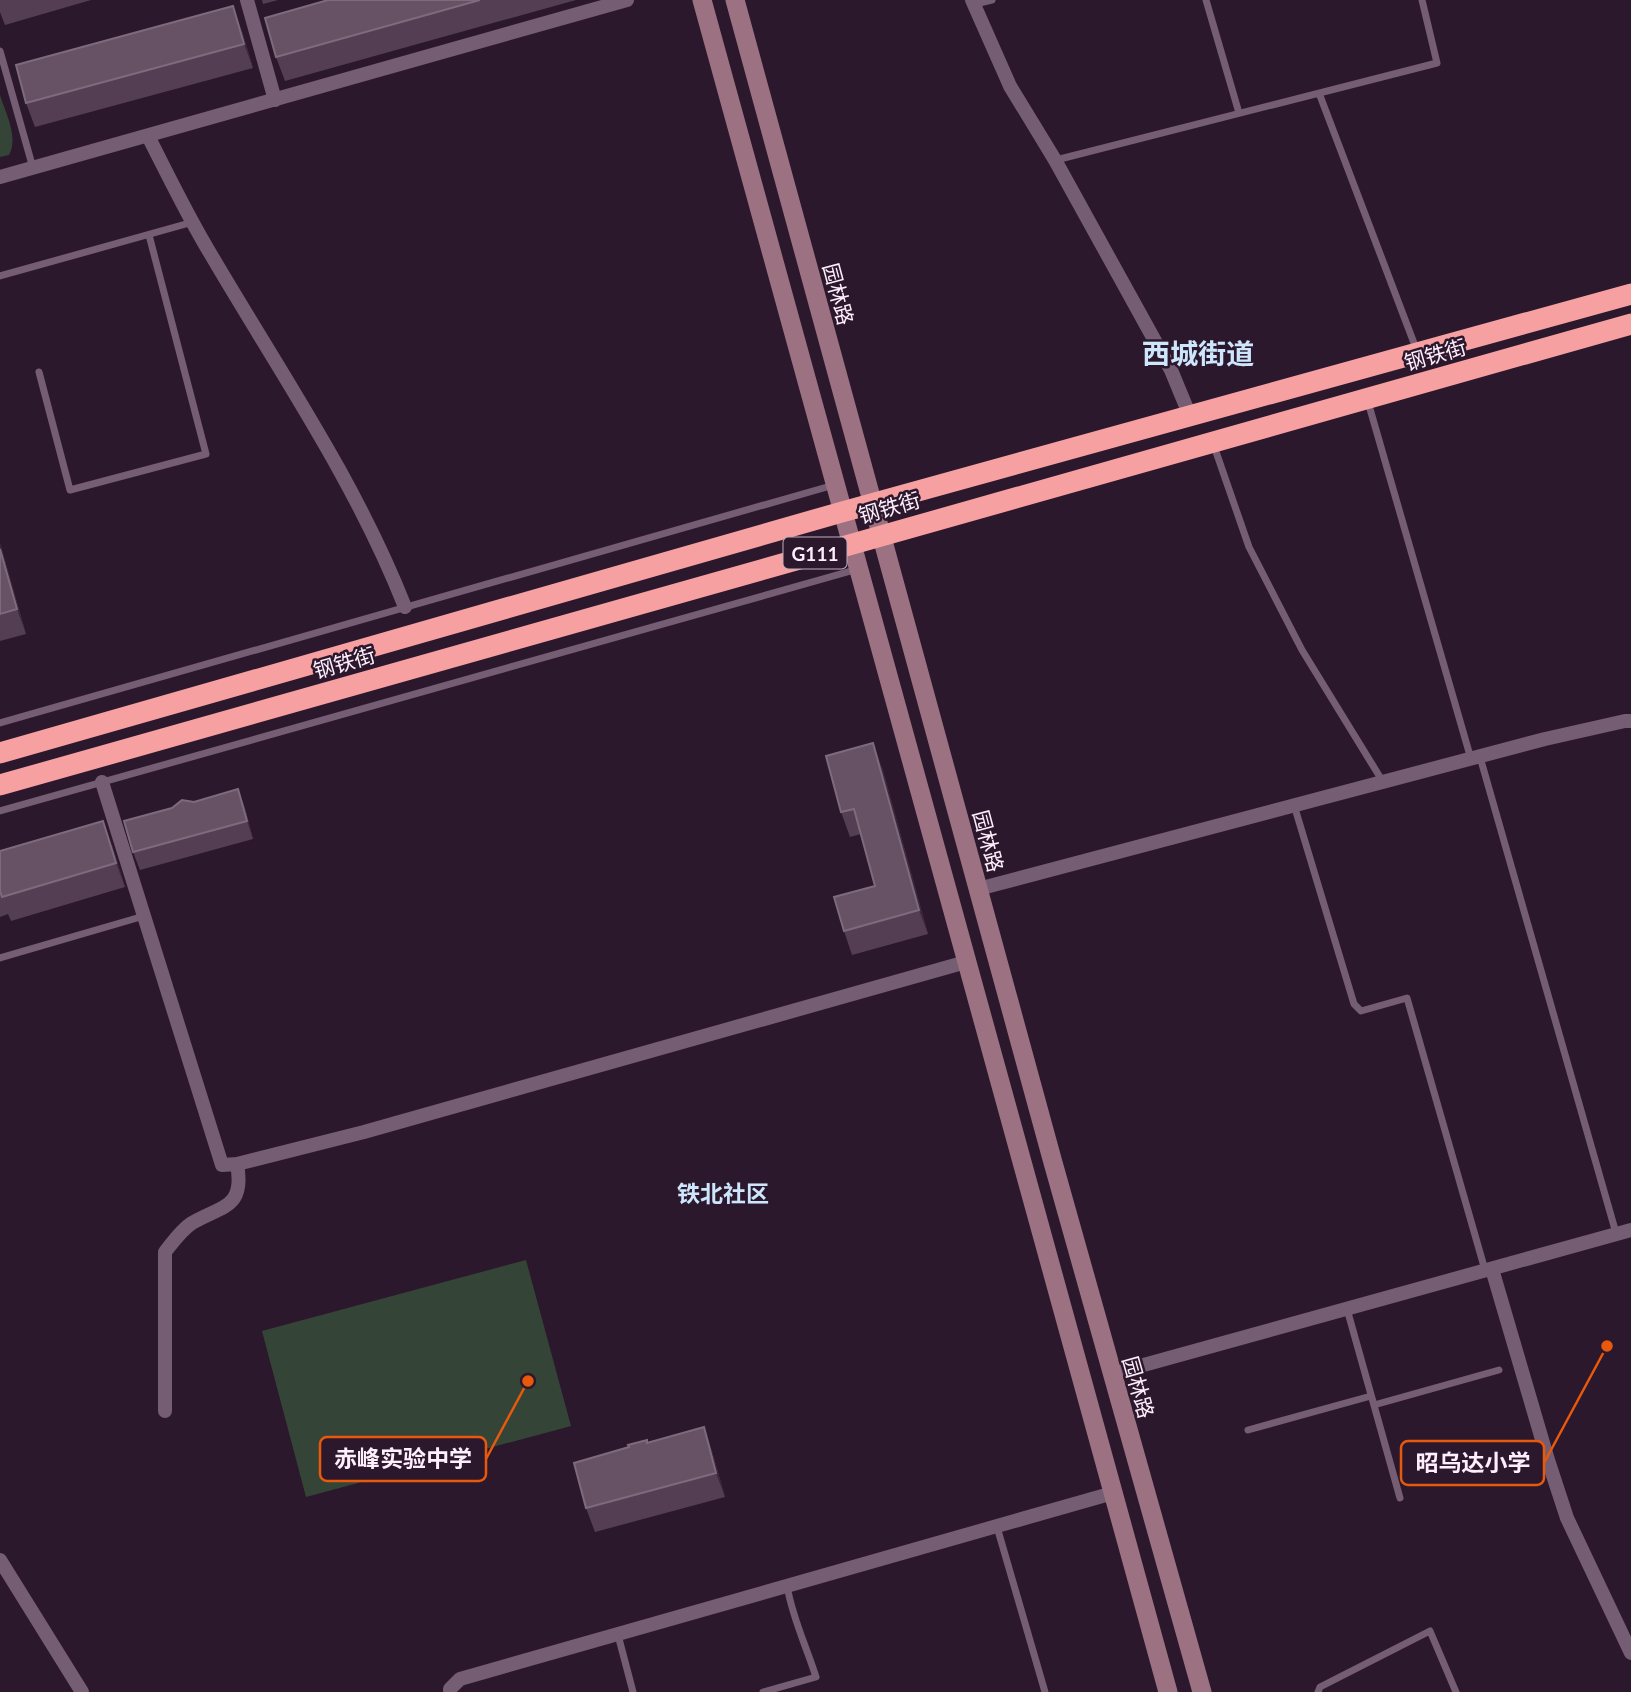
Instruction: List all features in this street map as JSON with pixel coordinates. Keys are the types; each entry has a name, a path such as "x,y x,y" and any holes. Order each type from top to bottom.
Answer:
{"highway":[{"name":"钢铁街","path":"0,753 873,503 1631,294"},
{"name":"钢铁街","path":"0,785 1631,324"}],"street":[{"path":"247,0 275,100"},
{"path":"0,177 627,0"},
{"path":"702,0 1168,1692"},
{"name":"园林路","path":"736,0 1111,1374 1202,1692"},
{"path":"974,2 1010,86 1055,160 1171,370 1190,416"},
{"path":"148,135 208,251 344,475 383,552 405,607"},
{"path":"978,889 1475,757 1631,721"},
{"path":"102,782 222,1165 237,1164 378,1128 966,962"},
{"path":"165,1411 166,1252 190,1224 234,1200 240,1184 237,1164"},
{"path":"1111,1374 1631,1230"},
{"path":"1489,1269 1567,1518 1631,1653"},
{"path":"450,1692 460,1679 1113,1493"},
{"path":"0,1560 82,1692"}],"lane":[{"path":"974,2 992,0"},
{"path":"1206,0 1239,113"},
{"path":"1055,160 1437,63 1422,0"},
{"path":"0,51 33,168"},
{"path":"1319,93 1418,353"},
{"path":"0,276 193,222"},
{"path":"39,372 70,490 206,454 149,235"},
{"path":"1367,398 1616,1234"},
{"path":"1212,442 1255,558 1302,650 1382,782"},
{"path":"0,723 834,484"},
{"path":"0,811 858,569"},
{"path":"1294,806 1354,1004 1361,1011 1407,998 1489,1269"},
{"path":"0,958 144,916"},
{"path":"1347,1309 1399,1498"},
{"path":"1374,1405 1499,1370"},
{"path":"1248,1430 1371,1396"},
{"path":"997,1526 1045,1692"},
{"path":"763,1692 816,1677 799,1635 787,1586"},
{"path":"1318,1692 1320,1687 1430,1631 1456,1692"},
{"path":"618,1634 633,1692"}],"green space":[{"path":"0,95 13,140 9,155 0,157"},
{"path":"526,1260 571,1426 306,1497 262,1331"}],"building":[{"path":"328,0 480,0 276,57 265,18"},
{"path":"233,6 244,44 26,103 16,65"},
{"path":"0,549 17,609 0,614"},
{"path":"873,743 919,910 844,931 834,897 875,886 854,809 841,812 826,756"},
{"path":"238,789 247,821 133,852 124,821 172,808 182,800 194,802"},
{"path":"103,821 116,863 2,897 0,851"},
{"path":"704,1427 716,1473 586,1508 574,1463 629,1447 628,1445 647,1440 647,1443"}],"place":[{"name":"昭乌达小学","path":"1607,1346"},
{"name":"赤峰实验中学","path":"528,1381"}],"district":[{"name":"西城街道","path":"1198,353"},
{"name":"铁北社区","path":"723,1193"}]}
